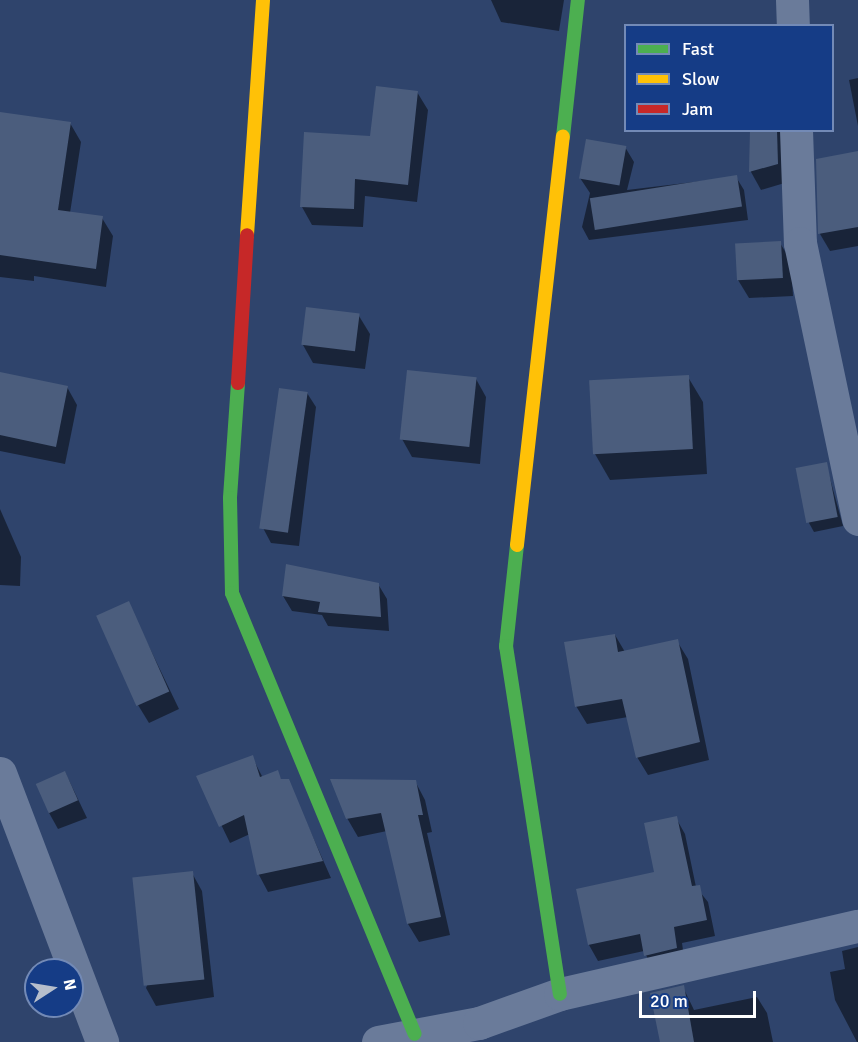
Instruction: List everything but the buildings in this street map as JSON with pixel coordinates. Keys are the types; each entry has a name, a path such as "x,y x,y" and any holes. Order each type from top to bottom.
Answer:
{"street":[{"path":"263,0 230,498 232,594 415,1034"},
{"path":"560,994 506,646 578,0"},
{"path":"792,0 793,24"},
{"path":"796,132 800,243 858,519"},
{"path":"0,773 102,1042"},
{"path":"378,1042 415,1034 478,1033 560,994 858,926"}],"traffic: fast":[{"path":"563,137 578,0"},
{"path":"238,383 230,498 232,593 415,1034"},
{"path":"517,545 506,646 560,994"}],"traffic: slow":[{"path":"247,235 263,0"},
{"path":"517,545 563,137"}],"traffic: jam":[{"path":"238,383 247,235"}]}
